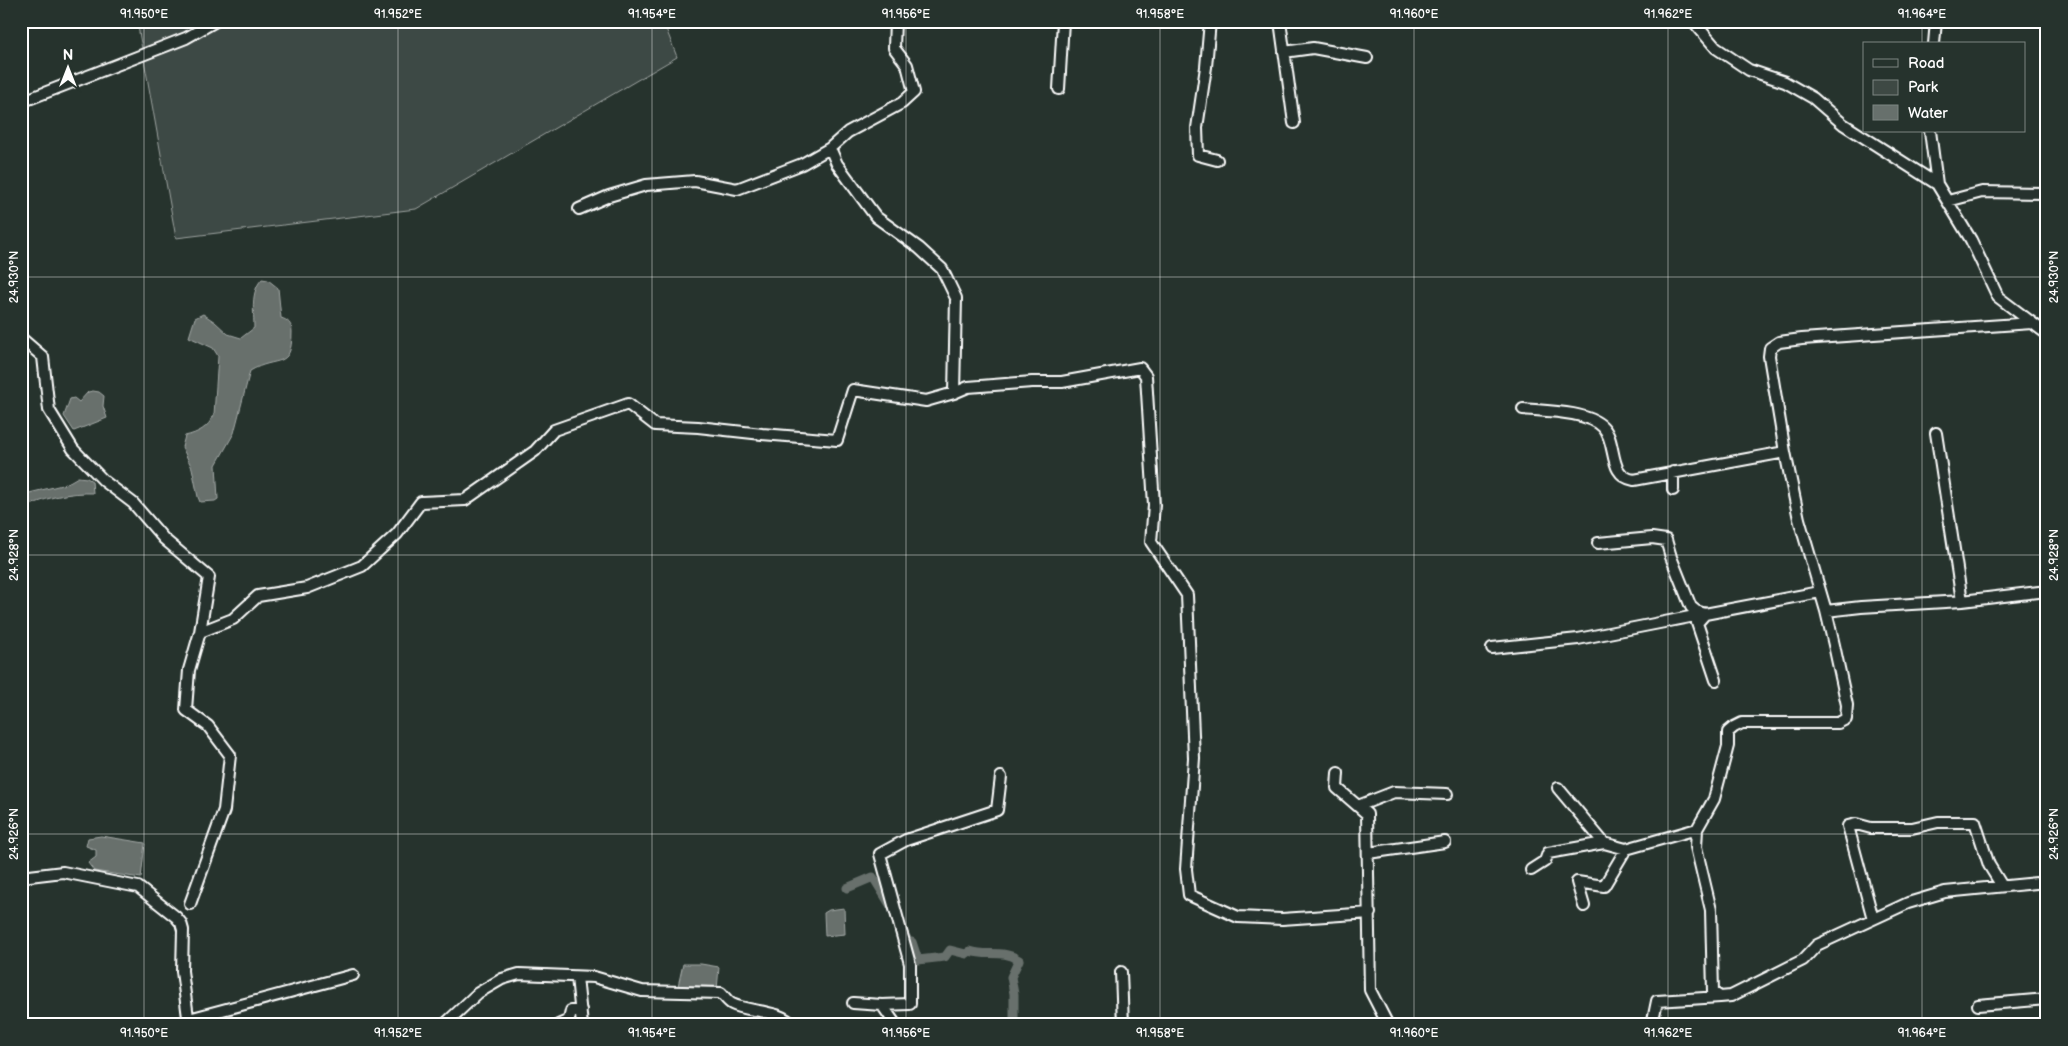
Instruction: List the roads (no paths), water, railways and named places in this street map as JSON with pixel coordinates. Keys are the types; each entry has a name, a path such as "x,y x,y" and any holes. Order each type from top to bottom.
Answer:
{"street":[{"path":"21,102 186,38 216,21"},
{"path":"579,209 609,196 646,185 695,182 737,189 802,164 830,148 848,132 902,103 914,92 907,65 894,48 894,21"},
{"path":"1059,89 1063,21"},
{"path":"1210,21 1197,137 1198,155 1217,160"},
{"path":"1280,21 1294,123"},
{"path":"1693,21 1716,48 1749,70 1785,82 1813,98 1844,124 1937,184 1971,240 1998,298 2047,334"},
{"path":"1934,42 1936,21"},
{"path":"1284,52 1313,48 1367,58"},
{"path":"1930,132 1937,184"},
{"path":"830,148 837,164 876,217 918,248 942,270 956,298 954,393"},
{"path":"1948,200 1982,192 2047,193"},
{"path":"1720,997 1713,992 1711,910 1696,847 1698,829 1714,799 1728,746 1728,732 1734,726 1742,723 1838,723 1846,719 1846,705 1826,612 1799,519 1785,452 1769,356 1770,348 1779,342 1812,338 2032,323"},
{"path":"21,338 43,357 49,410 73,449 104,481 133,503 164,540 209,577 200,632 189,670 186,710 208,726 230,755 224,810 190,904"},
{"path":"200,632 233,619 258,596 307,588 362,566 397,534 421,502 466,500 535,451 554,430 628,404 655,425 698,427 837,440 853,390 926,401 968,387 1032,382 1062,382 1140,368 1146,376 1154,505 1151,542 1187,595 1194,758 1186,869 1189,895 1238,917 1282,919 1370,913"},
{"path":"1523,409 1568,412 1592,420 1603,427 1619,472 1625,479 1634,480 1785,452"},
{"path":"1936,433 1962,601"},
{"path":"1672,472 1673,490"},
{"path":"1598,543 1652,538 1666,540 1691,607 1706,614"},
{"path":"1826,612 1861,607 1962,601 2047,591"},
{"path":"1492,648 1578,639 1820,592"},
{"path":"1706,614 1696,624 1716,680"},
{"path":"1338,773 1337,788 1367,814 1370,990 1388,1025"},
{"path":"853,1003 910,1004 910,964 880,854 906,840 996,810 1001,777"},
{"path":"1558,788 1604,843"},
{"path":"1358,806 1394,792 1447,794"},
{"path":"1873,918 1848,826 1856,824 1871,828 1912,828 1938,822 1975,822 1989,865 2002,886"},
{"path":"1531,870 1546,861 1548,853 1604,843 1626,849 1698,829"},
{"path":"1368,853 1445,842"},
{"path":"1584,906 1576,882 1604,886 1626,849"},
{"path":"21,877 64,872 138,887 144,890 181,923 183,930 182,971 189,1022 353,975"},
{"path":"1652,1025 1656,1001 1731,996 1803,960 1817,945 1908,902 1945,892 2047,882"},
{"path":"1121,972 1123,1025"},
{"path":"444,1025 478,993 502,979 519,974 594,977 642,991 721,993 732,1004 789,1021 792,1025"},
{"path":"578,977 582,1025"},
{"path":"1978,1005 2047,998"},
{"path":"882,1005 896,1025"},
{"path":"558,1025 569,1020 571,1011 581,1010"}],"water":[{"path":"262,279 268,280 278,288 281,318 289,323 292,329 289,352 281,360 250,371 234,433 216,465 218,499 200,502 192,468 182,447 185,436 202,429 214,415 218,356 213,348 189,337 195,318 203,314 228,334 241,338 254,328 254,296"},
{"path":"88,392 99,392 104,396 103,406 107,418 74,431 64,416 70,399 74,398 79,402"},
{"path":"78,477 87,478 92,481 93,493 46,499 21,511 21,495 66,484"},
{"path":"101,836 145,843 141,878 94,871 88,863 96,857 96,850 86,846 88,838"},
{"path":"844,908 845,934 825,936 824,913 829,910"},
{"path":"683,964 719,967 717,990 678,986"}],"waterway":[{"path":"847,888 873,877 892,908"},
{"path":"903,931 908,941 912,942 918,960 945,957 950,950 966,954 970,951 1001,954 1019,960 1011,977 1014,994 1014,1025"}]}
